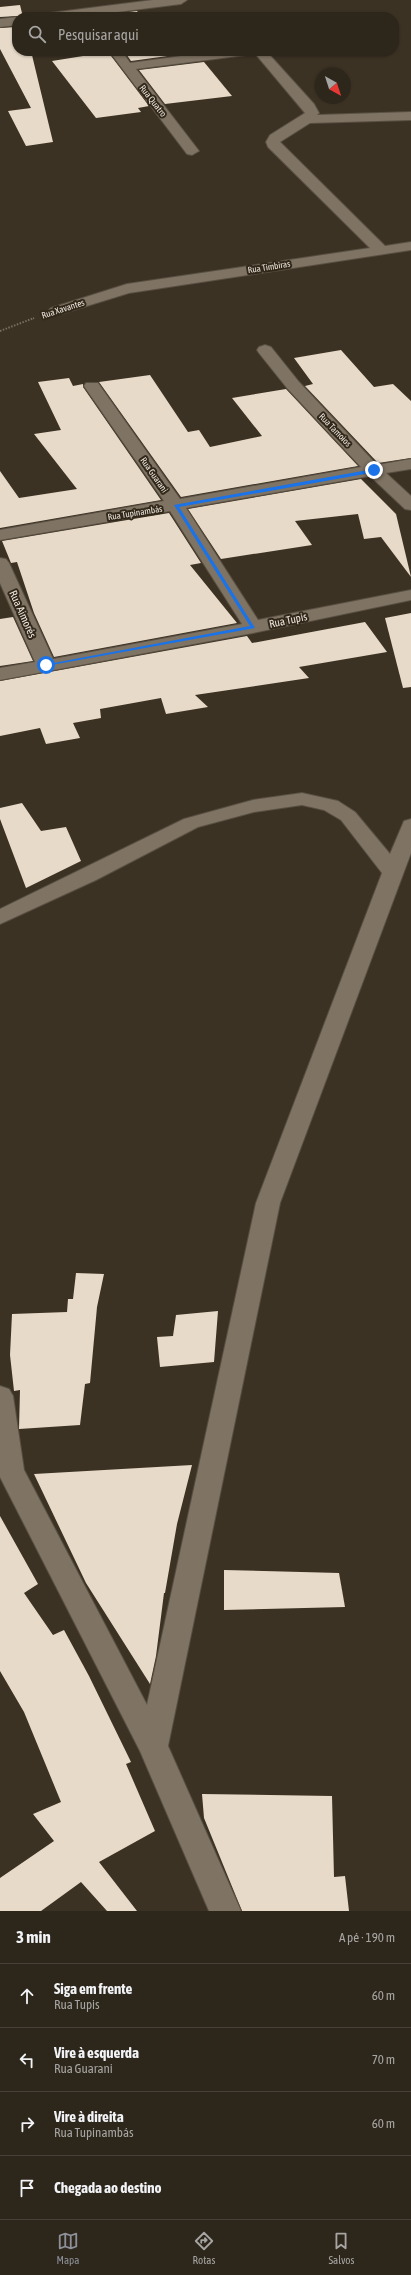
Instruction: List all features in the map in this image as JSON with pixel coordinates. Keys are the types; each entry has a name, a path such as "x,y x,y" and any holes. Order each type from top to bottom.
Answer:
{"street":[{"path":"74,0 85,12"},
{"path":"107,12 181,0"},
{"path":"0,23 12,22"},
{"name":"Rua Quatro","path":"118,56 192,151"},
{"path":"126,67 208,56"},
{"path":"263,56 309,107 312,113 307,118 275,138 273,142 275,147 382,250"},
{"path":"307,118 411,116"},
{"name":"Rua Timbiras","path":"127,289 411,246"},
{"name":"Rua Xavantes","path":"56,311 127,289"},
{"name":"Rua Tamoios","path":"265,350 293,386 374,470 411,505"},
{"name":"Rua Guarani","path":"92,386 176,506 253,627"},
{"name":"Rua Tupinambás","path":"0,534 176,506 411,464"},
{"name":"Rua Aimorés","path":"0,563 46,665"},
{"name":"Rua Tupis","path":"0,674 253,627 411,595"},
{"path":"0,916 89,875 190,823 253,806 302,800 331,805 348,816 393,872"},
{"path":"153,1746 268,1203 411,825"},
{"path":"0,1396 5,1472 153,1746 225,1911"}],"path":[{"name":"Rua Xavantes","path":"0,331 56,311"}],"building":[{"path":"20,5 22,12 12,12 12,16 0,17 0,7"},
{"path":"12,27 12,56 32,56 53,142 26,146 8,111 31,108 0,49 0,28"},
{"path":"83,56 111,56 149,106 138,108 141,112 96,118 52,61"},
{"path":"128,56 168,56 131,61"},
{"path":"204,62 232,96 165,104 139,70"},
{"path":"341,350 374,387 393,384 411,401 411,458 378,463 305,386 313,384 294,358"},
{"path":"150,375 188,432 199,430 210,447 262,436 232,398 286,389 358,466 181,497 99,382"},
{"path":"69,378 73,386 83,384 83,387 161,500 0,528 0,471 19,498 77,489 34,434 61,430 38,382"},
{"path":"361,479 396,514 411,577 381,537 364,539 358,514 295,521 312,545 221,559 188,509"},
{"path":"169,513 201,563 190,565 237,623 54,657 34,613 17,562 11,563 2,541"},
{"path":"411,613 411,687 403,688 385,618"},
{"path":"13,617 33,661 0,666 0,619"},
{"path":"365,622 387,652 299,667 309,678 195,695 208,707 166,714 161,698 100,709 101,718 73,723 80,738 46,744 40,728 0,736 0,681 247,636 252,643"},
{"path":"22,803 41,831 66,827 81,861 26,888 0,819 0,808"},
{"path":"76,1273 104,1274 97,1307 90,1383 85,1384 80,1425 19,1429 20,1390 14,1391 10,1355 12,1314 67,1312 68,1299 73,1299"},
{"path":"218,1311 214,1362 160,1367 157,1337 173,1336 176,1315"},
{"path":"192,1465 177,1524 164,1593 156,1656 150,1684 86,1583 34,1474"},
{"path":"0,1516 38,1584 24,1593 53,1635 64,1630 89,1676 131,1762 126,1764 155,1831 99,1862 137,1911 107,1911 81,1882 41,1911 0,1911 0,1878 54,1841 33,1814 61,1802 24,1712 0,1671"},
{"path":"224,1570 339,1573 345,1607 224,1610"},
{"path":"202,1794 332,1796 334,1877 345,1876 349,1911 242,1911 204,1818"}],"route":[{"path":"46,665 253,627 176,506 374,470"}]}
